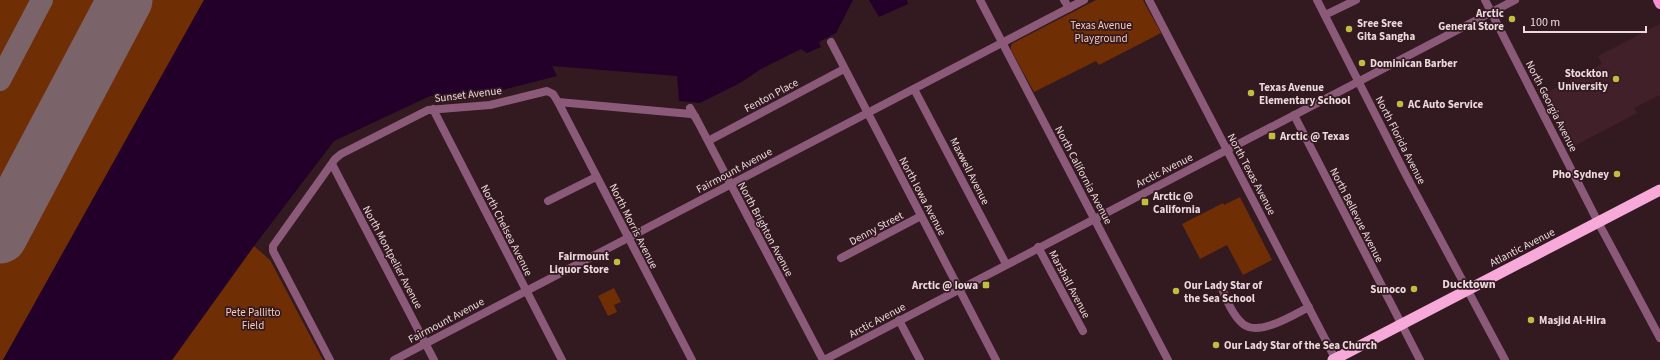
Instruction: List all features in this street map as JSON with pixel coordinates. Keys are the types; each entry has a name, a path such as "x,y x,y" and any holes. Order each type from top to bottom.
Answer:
{"highway":[{"name":"Atlantic Avenue","path":"1335,360 1660,190"}],"main road":[{"path":"1658,0 1660,4"}],"street":[{"name":"North California Avenue","path":"980,0 1168,360"},
{"path":"1064,0 1068,8"},
{"name":"Fairmount Avenue","path":"394,360 866,112 1084,0"},
{"name":"North Texas Avenue","path":"1149,0 1309,307 1335,360"},
{"name":"North Florida Avenue","path":"1317,0 1406,175 1505,360"},
{"path":"1325,15 1356,0"},
{"name":"North Georgia Avenue","path":"1485,0 1598,222 1660,338"},
{"name":"Arctic Avenue","path":"823,360 1515,0"},
{"name":"North Iowa Avenue","path":"831,42 996,360"},
{"name":"Fenton Place","path":"708,141 844,69"},
{"name":"Maxwell Avenue","path":"914,88 1006,264"},
{"name":"Sunset Avenue","path":"330,360 273,251 274,244 332,164 341,154 424,112 433,109 490,104 547,91 550,91 553,94 558,102"},
{"path":"558,102 691,114 695,116"},
{"name":"North Morris Avenue","path":"558,102 692,360"},
{"name":"North Brighton Avenue","path":"690,108 823,360"},
{"name":"North Chelsea Avenue","path":"433,109 562,360"},
{"name":"North Bellevue Avenue","path":"1294,116 1420,360"},
{"name":"North Montpelier Avenue","path":"332,164 434,360"},
{"path":"548,202 596,176"},
{"name":"Denny Street","path":"841,258 921,216"},
{"name":"Marshall Avenue","path":"1038,248 1083,331"},
{"path":"1220,286 1238,318 1247,327 1262,328 1270,326 1309,307"},
{"path":"899,320 920,360"}],"shaded area":[{"path":"204,0 853,0 836,33 819,42 821,47 807,53 801,49 761,69 740,83 700,103 679,101 677,76 552,66 557,76 487,94 430,96 334,141 254,246 172,360 3,360"},
{"path":"869,0 907,0 908,4 879,17"},
{"name":"Stockton University","path":"1660,24 1660,95 1634,108 1637,113 1569,149 1542,95 1602,64 1598,56"}],"green space":[{"path":"0,0 204,0 3,360 0,360"},
{"name":"Texas Avenue Playground","path":"1096,0 1143,0 1161,33 1099,65 1096,61 1034,92 1011,50 1013,43"},
{"path":"1240,197 1272,260 1243,275 1227,245 1200,259 1182,224 1223,203 1224,205"},
{"name":"Pete Pallitto Field","path":"254,246 270,260 323,360 172,360"},
{"path":"614,288 621,302 614,305 617,312 608,316 598,296"}],"taxiway":[{"path":"0,80 42,0"},
{"path":"0,208 12,203 24,192"}],"runway":[{"path":"0,236 125,0"}],"place":[{"name":"Arctic General Store","path":"1512,19"},
{"name":"Sree Sree Gita Sangha","path":"1349,29"},
{"name":"Dominican Barber","path":"1362,63"},
{"name":"Stockton University","path":"1616,79"},
{"name":"Texas Avenue Elementary School","path":"1251,93"},
{"name":"AC Auto Service","path":"1400,104"},
{"name":"Arctic @ Texas","path":"1272,136"},
{"name":"Pho Sydney","path":"1617,174"},
{"name":"Arctic @ California","path":"1145,202"},
{"name":"Fairmount Liquor Store","path":"617,262"},
{"name":"Arctic @ Iowa","path":"986,285"},
{"name":"Sunoco","path":"1414,289"},
{"name":"Our Lady Star of the Sea School","path":"1176,291"},
{"name":"Masjid Al-Hira","path":"1531,320"},
{"name":"Our Lady Star of the Sea Church","path":"1216,345"}],"district":[{"name":"Ducktown","path":"1469,284"}]}
